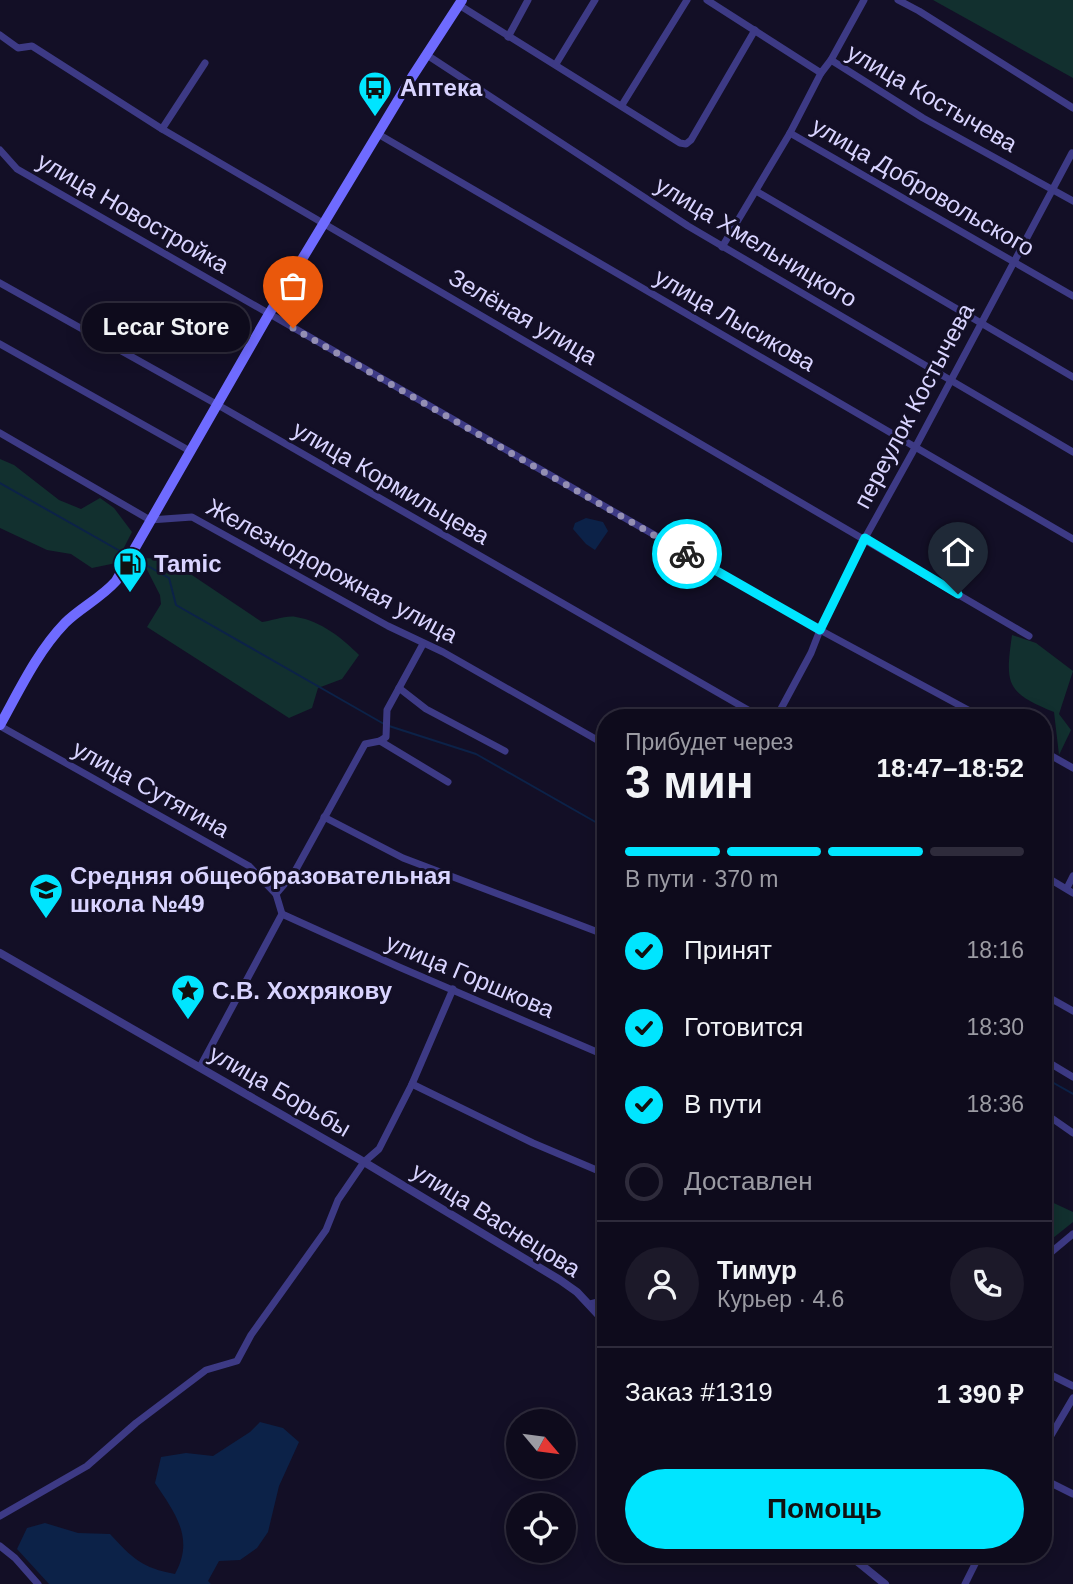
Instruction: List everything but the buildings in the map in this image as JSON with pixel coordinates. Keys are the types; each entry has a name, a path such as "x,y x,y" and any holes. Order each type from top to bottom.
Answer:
{"main road":[{"path":"0,726 47,644 66,622 106,592 116,581 323,223 460,2"}],"street":[{"path":"508,37 528,0"},
{"path":"556,64 595,0"},
{"path":"622,106 687,0"},
{"name":"улица Костычева","path":"706,0 821,73 831,60 923,118 1073,201"},
{"path":"831,60 864,0"},
{"path":"898,0 1073,108"},
{"path":"460,2 508,37 685,144 691,140 755,30"},
{"name":"Зелёная улица","path":"0,35 18,48 32,46 162,130 1029,636"},
{"name":"улица Хмельницкого","path":"427,55 722,247 1073,452"},
{"path":"162,130 205,63"},
{"path":"722,247 790,133 821,73"},
{"name":"улица Добровольского","path":"790,133 1073,296"},
{"name":"улица Лысикова","path":"378,134 1073,539"},
{"name":"улица Новостройка","path":"0,150 17,169 820,630 967,709"},
{"name":"переулок Костычева","path":"781,709 811,653 865,538 1072,153"},
{"path":"756,191 1073,377"},
{"name":"улица Кормильцева","path":"0,283 218,405 746,709"},
{"path":"0,344 190,452"},
{"path":"0,433 150,520"},
{"name":"Железнодорожная улица","path":"150,520 192,517 376,620 443,652 597,741"},
{"path":"200,1067 282,914 276,894 294,873 365,744 386,737 387,710 423,643"},
{"path":"400,688 426,709 505,751"},
{"name":"улица Сутягина","path":"0,726 249,866 276,894"},
{"path":"380,741 448,782"},
{"path":"1052,756 1073,768"},
{"path":"324,817 403,858 597,932"},
{"path":"1052,880 1070,890 1073,876"},
{"name":"улица Горшкова","path":"282,914 597,1052"},
{"name":"улица Борьбы","path":"0,953 362,1161"},
{"path":"0,1516 87,1466 136,1423 206,1370 237,1360 251,1335 326,1230 338,1200 362,1161 379,1149 412,1084 453,989"},
{"path":"1052,999 1073,1011"},
{"path":"1052,1064 1073,1077"},
{"path":"412,1084 524,1139 597,1170"},
{"path":"1052,1118 1073,1133"},
{"name":"улица Васнецова","path":"362,1161 560,1280 597,1312"},
{"path":"1052,1252 1073,1234"},
{"path":"590,1304 597,1302"},
{"path":"1052,1375 1073,1385"},
{"path":"1052,1434 1073,1398"},
{"path":"1052,1484 1073,1494"},
{"path":"0,1546 15,1558 38,1584"},
{"path":"859,1563 885,1584"},
{"path":"965,1584 976,1563"}],"green space":[{"path":"933,0 1073,0 1073,78"},
{"path":"0,459 14,465 59,500 81,509 100,498 114,508 132,532 116,563 92,568 71,554 47,550 0,528"},
{"path":"141,558 168,559 262,622 292,617 314,622 359,655 342,679 318,688 312,708 289,718 147,627 161,604 160,595"},
{"path":"1012,635 1036,643 1073,671 1059,714 1071,730 1059,755 1054,712 1026,699 1018,692 1012,685 1009,665"},
{"path":"1052,1202 1073,1212 1073,1222 1052,1239"}],"water":[{"path":"586,518 603,522 608,531 595,550 573,529 575,523"},
{"path":"260,1422 283,1428 299,1442 279,1486 268,1532 257,1548 240,1560 219,1561 208,1581 211,1584 49,1584 17,1549 27,1528 45,1523 78,1533 110,1534 138,1561 154,1569 175,1574 181,1561 183,1537 175,1515 155,1483 161,1457 186,1453 213,1456 250,1432"}],"waterway":[{"path":"0,483 127,555"},
{"path":"132,557 169,578 176,605 384,724"},
{"path":"389,726 476,754 597,823"},
{"path":"1052,1082 1073,1094"}],"way so far":[{"path":"293,328 687,554"}],"place":[{"name":"Аптека","path":"375,118"},
{"name":"Lecar Store","path":"293,328"},
{"name":"Tamic","path":"130,594"},
{"name":"Средняя общеобразовательная школа №49","path":"46,920"},
{"name":"С.В. Хохрякову","path":"188,1021"}],"route":[{"path":"687,554 820,630 865,538 958,594"}]}
